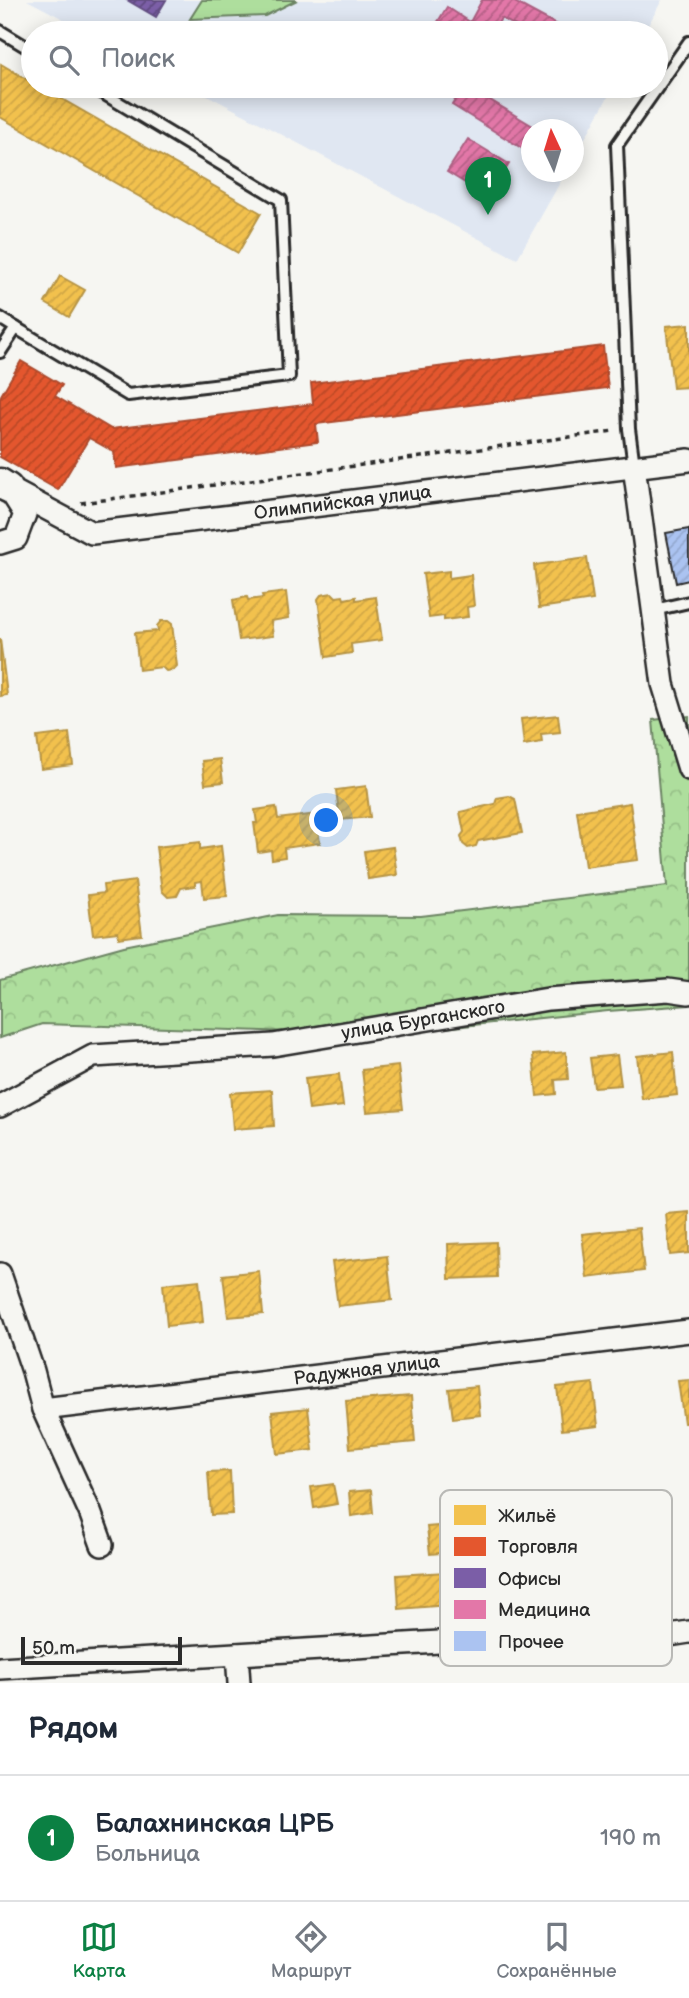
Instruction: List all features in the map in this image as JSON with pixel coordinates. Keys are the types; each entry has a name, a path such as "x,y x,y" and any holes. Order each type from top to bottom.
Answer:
{"street":[{"name":"Олимпийская улица","path":"4,486 92,533 689,460"},
{"path":"634,466 663,684 689,769"},
{"name":"Олимпийская улица","path":"0,543 16,538 24,513 4,486"},
{"name":"улица Бурганского","path":"0,1107 93,1056 273,1045 548,999 668,990 689,993"},
{"path":"0,1274 43,1409 90,1512 102,1545"},
{"name":"Радужная улица","path":"43,1409 689,1331"},
{"path":"0,1668 440,1642"},
{"path":"237,1654 240,1683"}],"lane":[{"path":"0,31 21,44"},
{"path":"668,72 689,42"},
{"path":"0,318 128,395 289,376 281,200 111,98"},
{"path":"634,466 629,429 617,145 650,98"},
{"path":"0,352 16,328"},
{"path":"654,610 689,602"}],"path":[{"path":"44,508 629,429"}],"shaded area":[{"path":"27,0 662,0 651,21 67,21"},
{"path":"213,98 607,98 584,140 584,119 521,119 521,182 560,182 517,259"}],"green space":[{"path":"202,0 297,0 265,16 190,19"},
{"path":"689,716 689,1005 435,1029 297,1032 42,1024 0,1038 0,980 124,946 278,915 421,916 667,886 653,720"}],"building: Жильё":[{"path":"1,64 21,76 21,98 60,98 261,213 238,253 0,117"},
{"path":"60,276 85,290 69,317 45,303"},
{"path":"689,324 689,387 673,388 666,326"},
{"path":"587,558 593,600 539,608 534,565"},
{"path":"449,571 449,578 471,575 474,606 467,607 468,617 444,620 444,616 429,618 423,574"},
{"path":"286,592 289,618 271,621 273,636 239,640 233,600 263,598 262,595"},
{"path":"332,593 336,597 343,596 344,599 376,597 382,640 351,644 352,653 326,657 318,599 321,595"},
{"path":"161,621 172,624 177,666 166,671 162,667 139,670 135,633 158,631 157,626"},
{"path":"0,639 7,695 0,696"},
{"path":"558,715 560,732 541,734 542,742 524,745 521,719"},
{"path":"69,733 73,765 41,769 37,737"},
{"path":"220,759 223,782 205,784 202,761"},
{"path":"366,786 370,817 340,820 336,790"},
{"path":"509,796 515,799 522,833 478,841 476,846 468,848 463,844 461,836 464,832 460,812 495,804 497,798"},
{"path":"630,803 638,860 585,867 577,811"},
{"path":"276,807 278,819 316,814 320,843 284,848 285,857 272,859 271,850 258,852 255,810"},
{"path":"200,842 200,849 221,846 227,896 204,898 202,881 195,882 195,886 181,888 177,896 168,897 162,891 156,847"},
{"path":"393,847 397,875 368,879 364,851"},
{"path":"135,881 142,935 119,938 118,932 93,935 88,895 104,893 103,885"},
{"path":"566,1052 568,1079 555,1080 556,1094 537,1096 533,1055"},
{"path":"673,1052 677,1095 642,1099 637,1056"},
{"path":"617,1055 621,1085 594,1087 590,1058"},
{"path":"398,1066 403,1109 367,1112 362,1070"},
{"path":"339,1074 343,1106 309,1110 305,1078"},
{"path":"272,1090 274,1126 233,1129 230,1093"},
{"path":"689,1212 689,1253 670,1255 666,1214"},
{"path":"639,1228 644,1271 587,1278 582,1234"},
{"path":"496,1242 497,1277 449,1279 448,1244"},
{"path":"387,1256 392,1300 338,1306 332,1262"},
{"path":"259,1271 263,1314 228,1317 223,1275"},
{"path":"199,1280 203,1322 167,1326 163,1284"},
{"path":"689,1380 689,1423 684,1423 678,1381"},
{"path":"593,1383 598,1426 562,1430 557,1387"},
{"path":"477,1386 480,1415 453,1418 449,1389"},
{"path":"411,1396 415,1442 350,1448 346,1401"},
{"path":"308,1408 313,1450 277,1454 272,1412"},
{"path":"230,1471 232,1514 211,1515 208,1472"},
{"path":"333,1484 337,1504 314,1508 311,1487"},
{"path":"371,1490 373,1513 351,1516 349,1492"},
{"path":"440,1526 440,1553 430,1554 427,1527"},
{"path":"440,1572 440,1606 399,1609 397,1575"}],"building: Торговля":[{"path":"603,346 608,388 316,424 318,442 116,468 114,452 89,438 58,490 0,457 0,397 21,361 62,385 55,396 111,429 313,404 311,383"}],"building: Офисы":[{"path":"127,0 166,0 156,17"}],"building: Медицина":[{"path":"482,0 511,0 550,21 507,21 501,18 499,21 471,21"},
{"path":"447,7 468,21 438,21"},
{"path":"456,98 487,98 521,119 521,148 452,105"},
{"path":"468,139 509,164 488,197 447,172"}],"building: Прочее":[{"path":"689,529 689,580 676,583 666,533"}],"place":[{"name":"Балахнинская ЦРБ","path":"488,215"}]}
